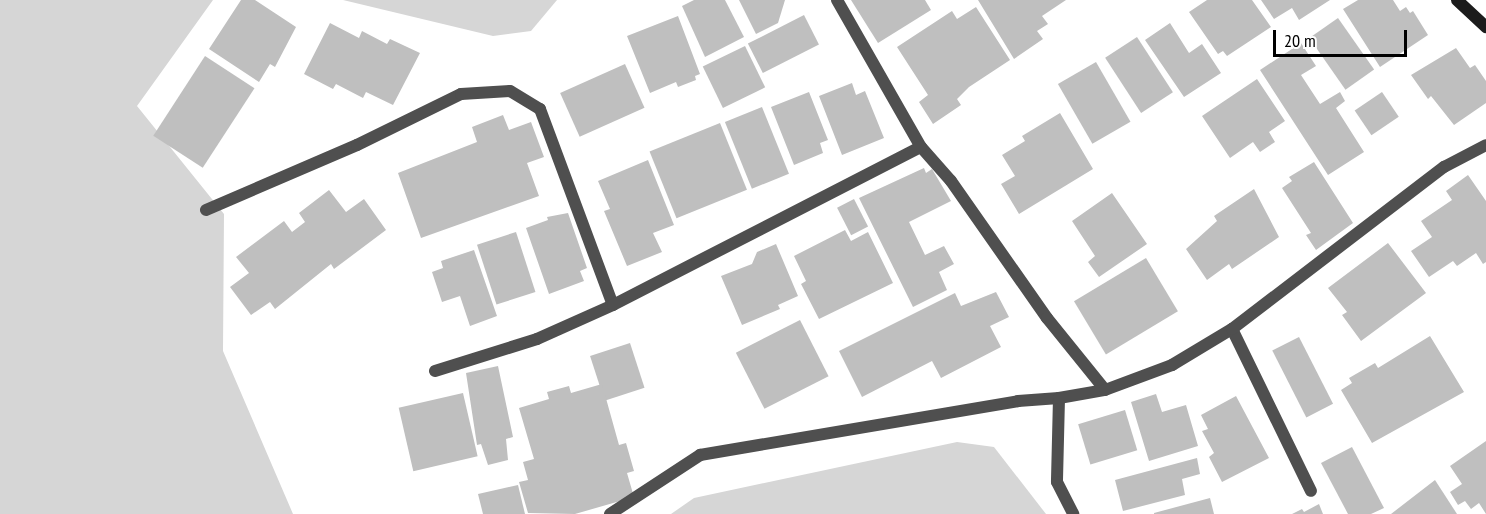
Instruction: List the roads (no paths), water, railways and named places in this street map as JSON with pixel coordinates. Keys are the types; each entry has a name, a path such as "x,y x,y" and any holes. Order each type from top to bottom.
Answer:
{"main road":[{"path":"1457,0 1486,27"}],"street":[{"path":"837,0 921,147 951,181 1047,318 1105,390"},
{"path":"206,210 357,145 461,94 510,91 540,109 613,305"},
{"path":"610,514 699,455 1018,401 1059,398 1105,390 1172,365 1232,329 1444,167 1486,145"},
{"path":"435,371 537,339 613,305 921,147"},
{"path":"1232,329 1311,490"},
{"path":"1059,398 1057,482 1074,514"}]}
